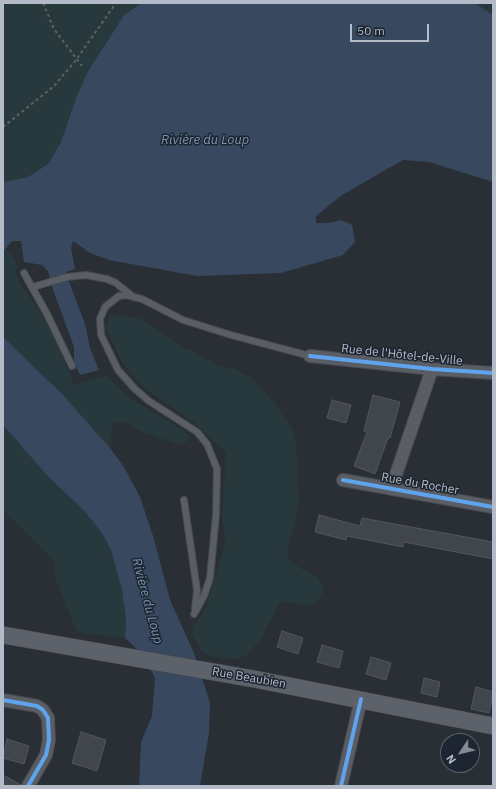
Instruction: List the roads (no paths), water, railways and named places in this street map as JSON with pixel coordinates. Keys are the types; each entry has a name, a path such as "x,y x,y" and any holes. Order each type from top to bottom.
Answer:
{"main road":[{"name":"Rue Beaubien","path":"3,635 254,678 493,726"}],"street":[{"name":"Rue de l'Hôtel-de-Ville","path":"310,356 432,369 493,373"},
{"name":"Rue du Rocher","path":"391,489 432,369"},
{"name":"Rue du Rocher","path":"344,480 493,507"},
{"path":"341,786 361,699"},
{"path":"3,700 37,706 43,710 48,718 49,740 46,755 28,786"}],"lane":[{"path":"24,273 72,366"},
{"path":"33,288 67,277 86,276 107,279 116,283 132,296"},
{"path":"184,500 197,590 194,614 204,596 210,578 216,515 217,469 207,444 197,432 149,401 134,389 118,370 100,335 100,318 105,307 119,296 132,296 142,299 183,320 231,335 310,356"}],"water":[{"name":"Rivière du Loup","path":"141,3 475,3 493,15 493,182 429,162 403,160 342,195 316,216 316,223 329,223 341,220 352,225 355,242 343,255 281,273 197,276 109,260 90,253 73,241 71,248 75,269 66,272 66,274 85,324 90,348 99,370 80,375 74,362 74,347 53,290 48,271 42,265 24,262 21,241 12,241 3,252 3,182 28,177 48,164 61,142 76,98 87,73 124,15"},
{"name":"Rivière du Loup","path":"3,337 64,396 110,448 124,467 140,497 154,539 170,600 194,653 210,703 209,733 200,786 139,786 141,742 152,716 155,678 143,655 125,638 126,619 122,590 111,550 102,533 86,513 45,473 3,425"}]}
